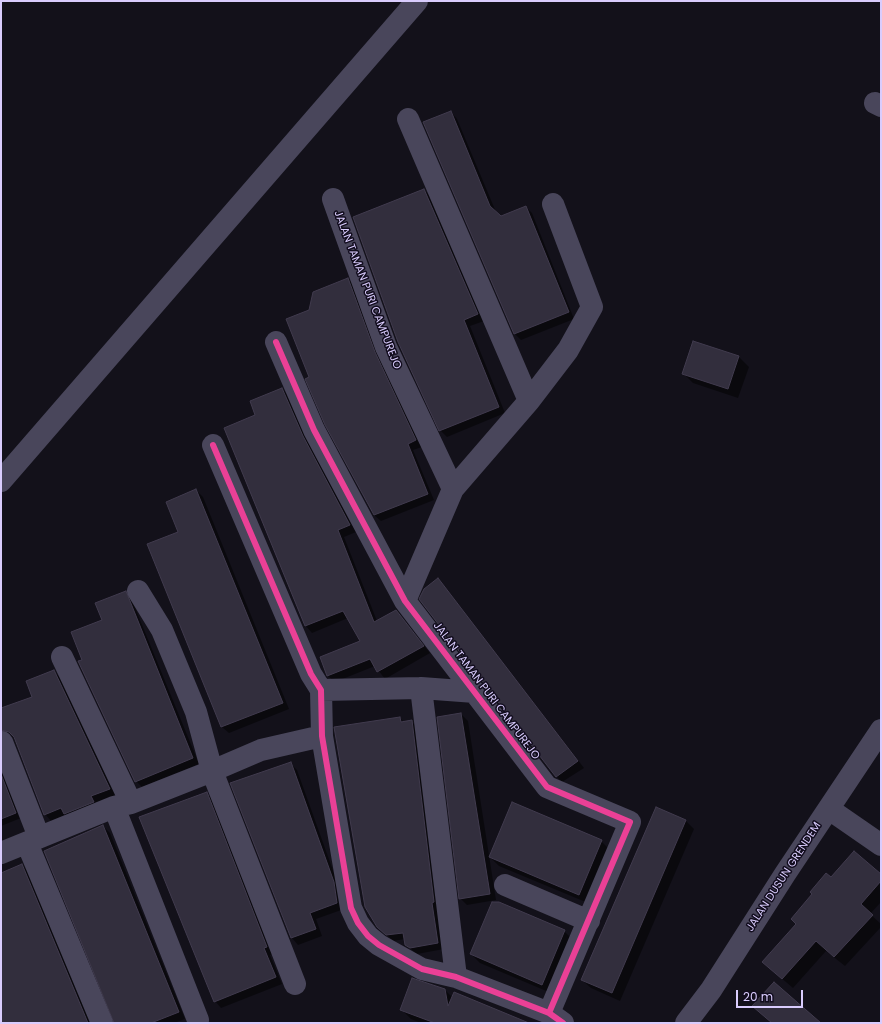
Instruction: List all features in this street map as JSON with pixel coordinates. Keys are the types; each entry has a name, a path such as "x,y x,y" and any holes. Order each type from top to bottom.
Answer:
{"street":[{"path":"1,481 416,1"},
{"path":"408,119 529,401"},
{"name":"JALAN TAMAN PURI CAMPUREJO","path":"333,199 386,347 453,489"},
{"path":"405,601 453,489 529,401 568,350 592,308 553,204"},
{"name":"JALAN TAMAN PURI CAMPUREJO","path":"276,342 314,430 405,601 475,692 547,787 630,822 589,921 556,1018 456,977 422,969 379,945 368,936 358,923 351,908 322,736 321,690 421,688 475,692"},
{"path":"214,445 311,674 321,690"},
{"path":"138,591 162,630 196,712 212,771 295,984"},
{"path":"62,657 122,805 198,1020"},
{"path":"421,688 456,977"},
{"name":"JALAN DUSUN GRENDEM","path":"686,1023 711,990 881,730"},
{"path":"1,853 212,771 261,750 322,736"},
{"path":"2,742 33,840 102,1023"},
{"path":"829,809 881,845"},
{"path":"506,885 589,921"}],"building":[{"path":"451,111 490,206 501,216 526,206 569,312 514,334 423,122"},
{"path":"424,189 478,314 464,320 499,407 439,431 398,342 353,217"},
{"path":"348,278 375,352 416,440 408,444 428,494 374,515 325,425 305,379 309,377 286,319 309,310 313,292"},
{"path":"693,341 739,356 728,389 682,374"},
{"path":"282,388 303,436 350,525 338,530 374,622 396,610 424,646 377,672 370,659 327,676 320,657 360,641 343,611 305,626 224,428 255,415 250,401"},
{"path":"196,489 283,703 221,727 147,544 178,532 166,502"},
{"path":"438,578 578,761 556,777 419,599 424,589"},
{"path":"126,591 193,758 135,782 78,661 82,660 71,632 102,620 95,603"},
{"path":"54,670 110,789 91,796 94,802 64,814 61,808 44,815 14,737 9,732 1,730 1,708 32,697 26,681"},
{"path":"461,713 490,894 459,899 437,717"},
{"path":"400,717 401,722 412,720 434,902 432,903 438,943 410,948 405,945 403,933 386,935 377,927 365,907 334,727"},
{"path":"291,762 334,882 337,903 310,913 316,929 291,938 230,783"},
{"path":"1,774 16,813 1,819"},
{"path":"207,792 267,947 264,948 276,977 214,1002 139,817"},
{"path":"512,802 602,840 579,895 489,857"},
{"path":"656,807 686,820 612,993 581,980"},
{"path":"103,825 179,1012 151,1023 114,1023 44,851"},
{"path":"854,851 881,874 881,881 861,904 873,915 834,957 816,941 782,979 762,962 796,924 791,919 812,894 810,892 826,873 831,877"},
{"path":"22,864 88,1023 1,1023 1,873"},
{"path":"492,902 499,902 565,930 542,985 470,954"},
{"path":"412,978 445,989 448,1006 454,992 529,1023 435,1023 400,1010"},
{"path":"774,982 821,1023 772,1023 752,1006"}],"cycle path":[{"path":"276,342 314,430 405,601 547,787 630,822 549,1013"},
{"path":"213,445 311,674 321,690 322,736 351,908 358,923 368,936 379,945 422,969 456,977 549,1013 563,1023"}]}
